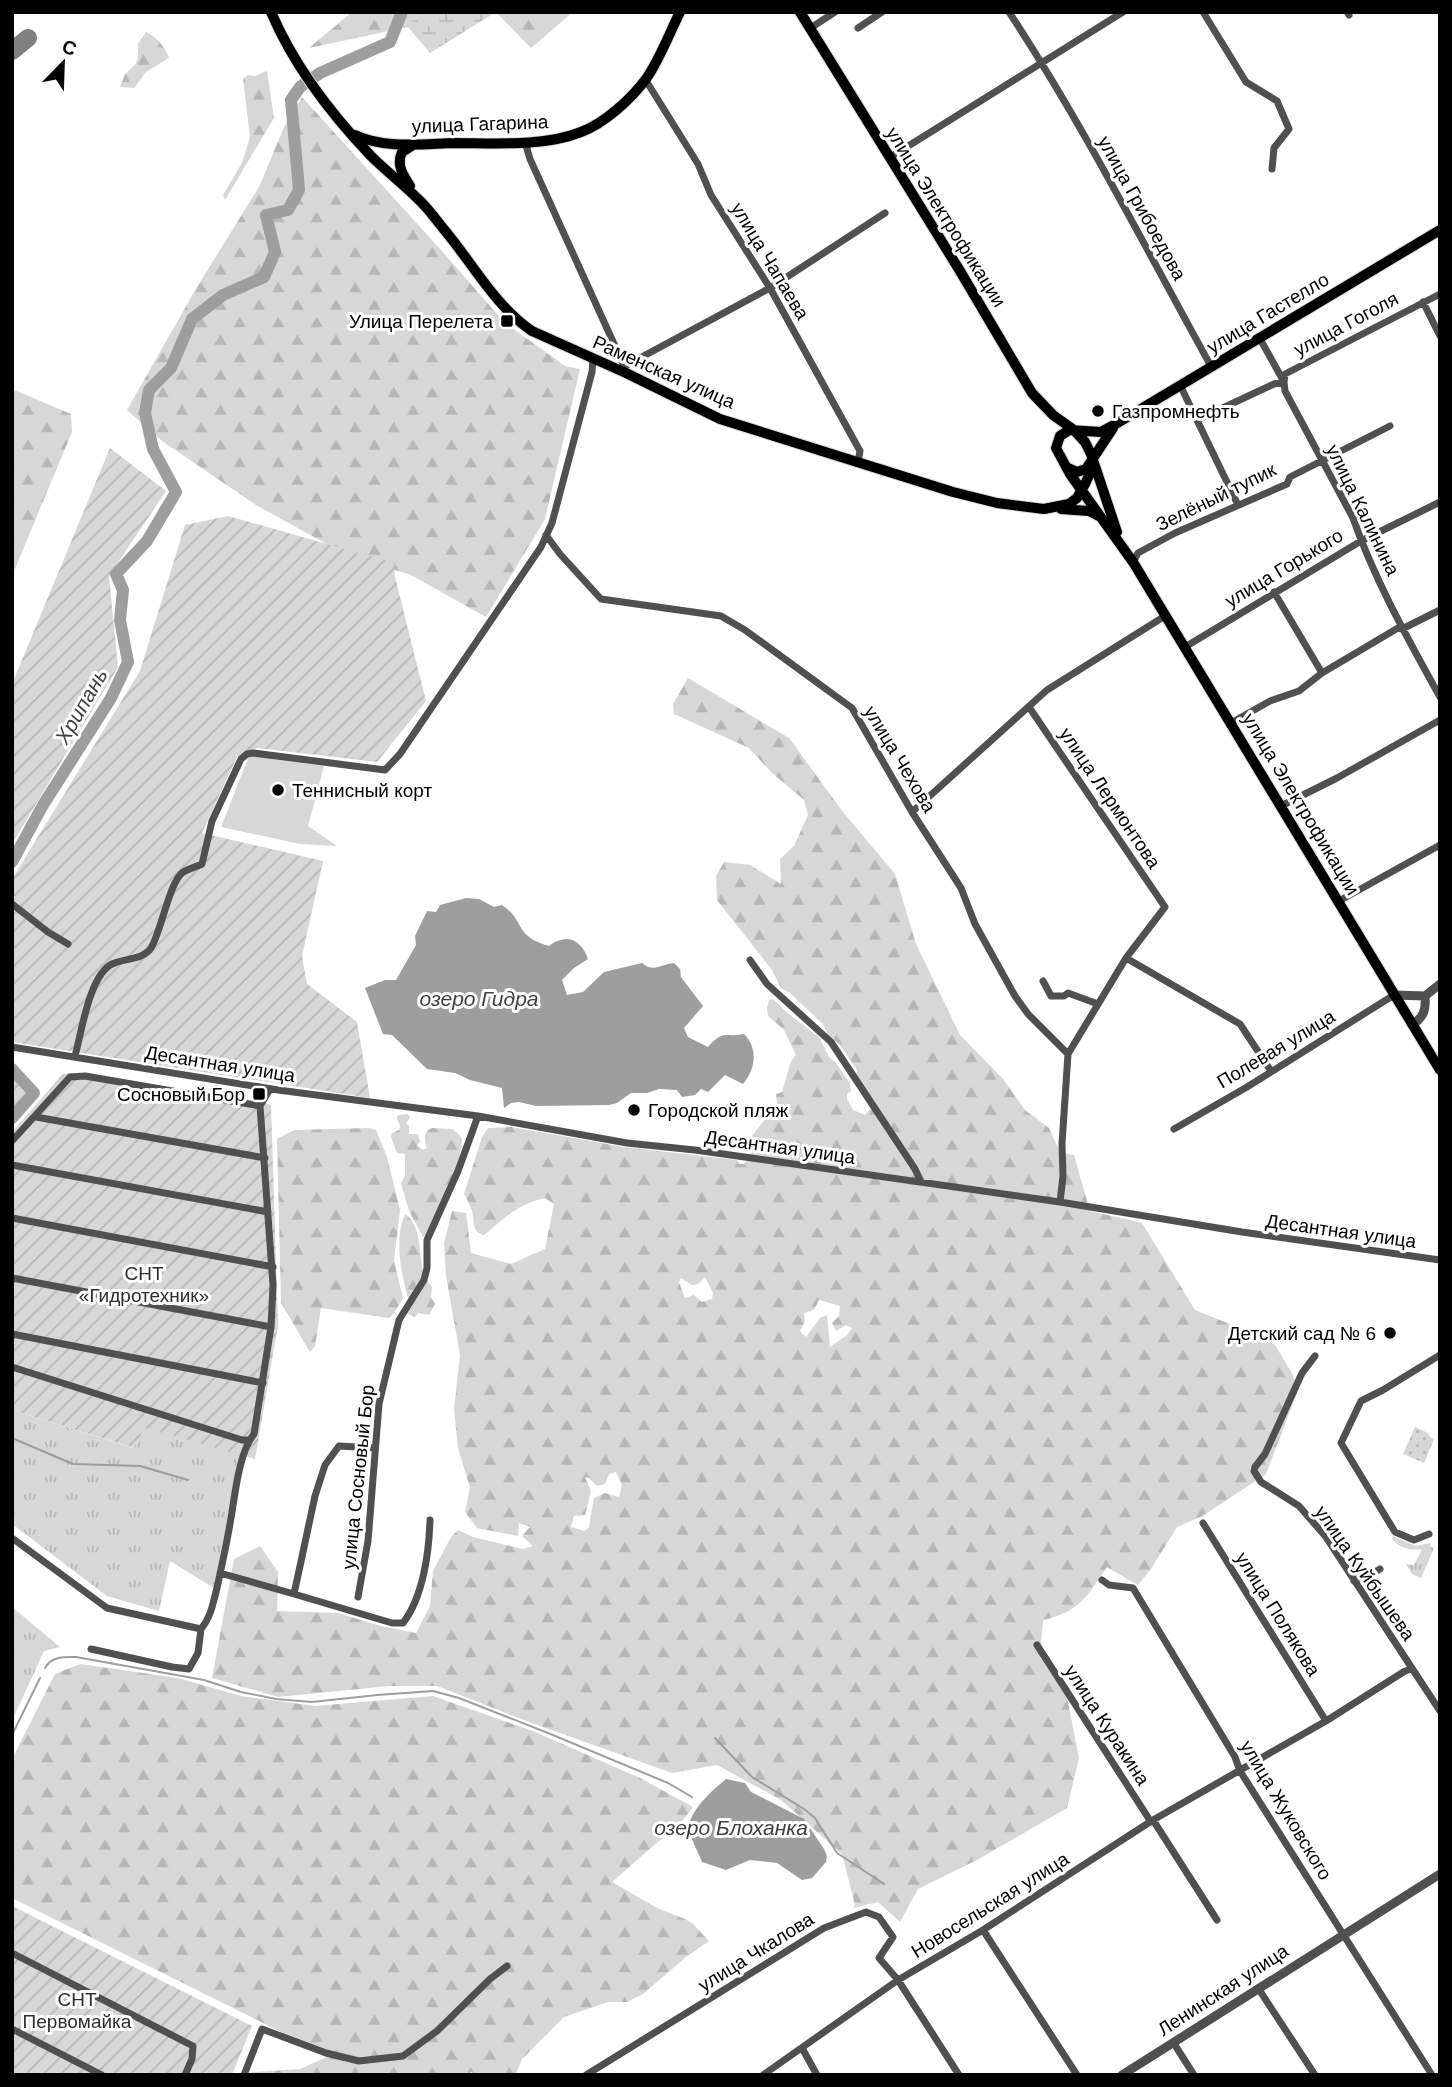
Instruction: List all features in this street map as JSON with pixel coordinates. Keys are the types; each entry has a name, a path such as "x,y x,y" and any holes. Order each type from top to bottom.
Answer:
{"main road":[{"name":"Раменская улица","path":"271,12 303,72 349,132 419,200 503,306 532,331 593,359 625,370 720,419 964,495 1014,507 1044,509 1069,504 1082,490"},
{"name":"улица Гагарина","path":"349,132 382,144 415,144 525,142 562,138 583,132 618,107 645,79 680,12"},
{"name":"улица Электрофикации","path":"800,12 1032,393 1053,415 1074,430"},
{"path":"373,158 387,165 392,163 393,152 382,144"},
{"path":"415,144 402,152 399,162 402,174 419,200"},
{"name":"улица Гастелло","path":"1074,430 1101,432 1114,425 1440,230"},
{"name":"улица Гастелло","path":"1082,490 1093,460 1114,425"},
{"path":"1074,430 1085,442 1109,512 1131,559 1059,454 1056,443 1064,432 1074,430"},
{"path":"1066,466 1073,471 1082,472 1093,460"},
{"path":"1044,509 1080,510 1100,516"},
{"name":"улица Электрофикации","path":"1131,559 1440,1070"}],"street":[{"path":"809,29 835,12"},
{"path":"858,28 882,12"},
{"name":"улица Грибоедова","path":"1009,12 1043,64 1148,248 1212,368"},
{"path":"889,158 1123,12"},
{"path":"1203,12 1247,82 1277,101 1289,129 1274,148 1272,169"},
{"name":"улица Чапаева","path":"645,79 698,164 711,195 770,288 860,451 858,462"},
{"path":"525,142 530,159 625,370 770,288 885,213"},
{"name":"улица Гоголя","path":"1197,420 1274,384 1284,382 1285,374 1440,294"},
{"path":"1423,302 1440,336"},
{"name":"улица Калинина","path":"1259,337 1353,518 1402,629 1440,697"},
{"path":"76,1055 93,989 102,972 110,965 142,957 151,948 175,884 182,873 202,864 212,821 240,759 253,753 385,770 407,743 547,535 592,372 593,359"},
{"path":"1181,387 1238,505"},
{"name":"Зелёный тупик","path":"1131,559 1175,533 1287,484 1290,477 1390,426"},
{"name":"улица Горького","path":"1185,647 1361,541 1440,502"},
{"name":"улица Чехова","path":"547,535 560,554 601,599 721,617 745,630 852,709 912,812 961,888 975,924 1015,996 1027,1014 1068,1054"},
{"path":"1274,593 1322,673"},
{"path":"1231,723 1270,701 1299,691 1322,673 1398,628 1402,629 1440,610"},
{"path":"912,812 1056,684 1166,616"},
{"name":"улица Лермонтова","path":"1029,707 1165,907 1126,958"},
{"path":"1280,806 1337,778 1440,720"},
{"path":"1339,901 1440,845"},
{"path":"12,904 68,944"},
{"path":"1060,1202 1068,1054 1126,958 1240,1024 1271,1071"},
{"path":"750,960 767,984 831,1042 915,1169 920,1182"},
{"path":"1043,981 1051,996 1064,996 1068,993 1098,1004"},
{"path":"1394,995 1425,996 1440,984"},
{"name":"Полевая улица","path":"1174,1129 1394,995"},
{"path":"1412,1025 1421,1019 1424,1013 1425,996"},
{"name":"Десантная улица","path":"12,1046 270,1089 478,1116 627,1143 1060,1202 1440,1260"},
{"path":"12,1141 62,1085 71,1077 78,1076 260,1106"},
{"path":"91,1649 172,1667 189,1668 198,1653 201,1629 208,1621 220,1573 236,1483 249,1440 254,1434 271,1327 273,1267 260,1106 270,1089"},
{"name":"улица Сосновый Бор","path":"358,1597 368,1541 379,1404 399,1320 424,1280 427,1240 458,1171 478,1116"},
{"path":"36,1117 265,1158"},
{"path":"12,1165 268,1212"},
{"path":"12,1218 273,1267"},
{"path":"12,1278 271,1327"},
{"path":"12,1334 263,1383"},
{"path":"1429,1534 1414,1540 1395,1532 1341,1443 1361,1401 1440,1355"},
{"name":"улица Куйбышева","path":"1315,1356 1302,1373 1265,1454 1254,1471 1261,1482 1299,1506 1326,1537 1440,1711"},
{"path":"12,1367 249,1440"},
{"path":"294,1594 315,1496 325,1465 339,1446 375,1448"},
{"path":"220,1573 392,1623 403,1623 413,1607 429,1551 430,1520"},
{"name":"улица Полякова","path":"1203,1523 1326,1721"},
{"path":"12,1538 107,1608 201,1629"},
{"path":"1354,1581 1368,1572 1370,1575 1380,1570"},
{"name":"улица Жуковского","path":"1102,1580 1109,1585 1133,1588 1235,1757 1240,1771 1432,2075"},
{"name":"улица Куракина","path":"1037,1645 1152,1821"},
{"name":"Новосельская улица","path":"763,2075 898,1980 984,1930 1152,1821 1412,1669"},
{"path":"1152,1821 1217,1920"},
{"name":"Ленинская улица","path":"1122,2075 1440,1874"},
{"name":"улица Чкалова","path":"589,2074 824,1928 866,1912 879,1917 893,1937 879,1958 898,1980"},
{"path":"984,1930 1077,2075"},
{"path":"12,1953 193,2046 192,2059 185,2075"},
{"path":"244,2075 262,2029 326,2053 359,2062 403,2056 437,2031 507,1966"},
{"path":"898,1980 959,2075"},
{"path":"1258,1988 1315,2075"},
{"path":"12,2029 102,2075"},
{"path":"1173,2042 1194,2075"},
{"path":"802,2048 817,2075"}],"green space":[{"path":"352,12 419,12 408,27 309,48"},
{"path":"419,12 496,12 430,53 408,27"},
{"path":"496,12 573,12 531,48"},
{"path":"146,32 160,43 169,58 146,72 134,88 120,87 125,74 135,65 138,44"},
{"path":"267,71 274,118 225,200 223,195 242,163 250,137 243,79 248,75 255,76"},
{"path":"302,97 504,322 565,366 580,369 545,519 486,617 409,574 352,558 256,505 162,441 127,410 197,287 259,187 284,127"},
{"path":"12,389 71,414 72,432 12,576"},
{"path":"110,448 166,491 109,576 118,667 12,844 12,684"},
{"path":"228,516 394,563 395,577 426,701 377,762 257,748 237,757 202,833 323,861 302,956 307,984 357,1022 370,1098 12,1042 12,879 140,671 185,525"},
{"path":"688,678 789,738 843,812 895,874 916,944 960,1035 1003,1079 1025,1110 1049,1128 1060,1152 1074,1155 1090,1211 1142,1223 1195,1310 1275,1345 1293,1375 1297,1393 1266,1474 1201,1517 1177,1527 1138,1585 1107,1567 1088,1594 1074,1607 1056,1617 1043,1620 1040,1657 1067,1697 1079,1758 1067,1808 977,1860 918,1889 900,1922 878,1902 853,1908 855,1905 842,1854 781,1800 717,1765 672,1773 437,1686 389,1686 278,1697 212,1678 234,1559 260,1546 278,1572 277,1611 338,1613 416,1633 430,1606 433,1571 451,1537 458,1530 473,1537 523,1549 533,1546 522,1536 530,1527 519,1523 518,1536 477,1528 465,1512 470,1488 458,1448 454,1409 460,1355 446,1276 444,1243 452,1211 466,1213 471,1253 511,1264 545,1249 554,1204 545,1198 526,1204 484,1235 477,1231 464,1194 482,1137 488,1128 511,1127 624,1147 737,1160 739,1164 744,1164 752,1152 748,1141 777,1104 776,1094 782,1092 791,1061 796,1055 784,1030 768,1016 769,1000 773,999 819,1037 829,1057 850,1083 851,1091 847,1094 847,1099 853,1110 865,1115 872,1110 856,1081 857,1070 840,1045 828,1035 823,1024 781,988 772,970 717,900 716,876 724,862 750,865 781,884 780,859 794,846 808,815 804,800 772,773 749,748 674,714 673,704","holes":["705,1277 713,1293 712,1299 702,1302 694,1295 685,1298 679,1282 681,1278 692,1285 698,1284","819,1300 840,1306 839,1316 832,1323 836,1331 846,1325 852,1328 830,1347 827,1315 820,1318 806,1337 800,1331 805,1322 804,1313 814,1310","616,1472 622,1485 619,1497 605,1493 594,1498 589,1527 585,1531 571,1527 574,1516 585,1515 591,1491 585,1477 597,1486 605,1484 609,1474"]},
{"path":"249,756 324,766 308,826 337,846 300,844 221,827"},
{"path":"12,1063 39,1095 12,1125"},
{"name":"СНТ «Гидротехник»","path":"76,1073 271,1105 278,1325 255,1459 144,1428 134,1448 12,1410 12,1132 63,1074"},
{"path":"407,1114 410,1117 406,1124 409,1126 409,1134 418,1134 420,1142 417,1145 423,1150 427,1148 426,1134 432,1128 453,1129 462,1138 449,1187 427,1234 423,1237 409,1211 401,1183 405,1176 405,1154 397,1153 391,1137 392,1133 399,1130 398,1115"},
{"path":"294,1130 376,1130 387,1157 400,1210 394,1261 403,1298 389,1318 321,1308 315,1346 310,1352 281,1303 277,1139"},
{"path":"405,1214 417,1232 424,1274 432,1287 431,1297 435,1304 429,1315 418,1313 415,1317 408,1314 411,1301 407,1296 399,1244"},
{"path":"12,1410 133,1448 143,1427 240,1454 214,1588 170,1561 159,1611 107,1596 12,1524"},
{"path":"1415,1427 1434,1439 1424,1463 1403,1454"},
{"path":"1393,1536 1415,1546 1431,1543 1430,1546 1434,1548 1421,1578 1412,1574 1406,1564 1414,1565 1422,1549 1401,1546 1394,1541"},
{"path":"12,1607 60,1647 44,1651 12,1721"},
{"path":"80,1664 178,1678 241,1696 315,1706 433,1696 533,1731 640,1778 693,1807 683,1820 612,1882 659,1909 685,1919 709,1941 643,1994 627,2002 608,2002 564,2017 522,2059 514,2075 474,2075 472,2072 466,2075 252,2075 253,2072 300,2069 329,2056 12,1898 12,1759 55,1674"},
{"name":"СНТ Первомайка","path":"12,1906 252,2026 232,2075 12,2075"}],"water":[{"name":"озеро Гидра","path":"466,898 479,899 494,907 502,905 525,933 538,942 549,946 567,939 577,943 588,959 562,980 567,995 583,992 604,972 642,963 654,968 674,963 703,1006 684,1028 688,1037 708,1047 721,1036 744,1034 752,1046 754,1059 747,1078 743,1084 725,1075 708,1092 701,1089 695,1095 682,1097 677,1090 659,1089 647,1093 631,1093 609,1105 536,1106 519,1102 504,1108 502,1088 470,1080 455,1073 427,1069 392,1035 383,1034 365,988 385,980 396,980 416,945 415,936 427,911 436,912 440,905"},
{"name":"озеро Блоханка","path":"726,1779 745,1783 751,1792 804,1819 827,1856 826,1862 812,1878 802,1880 777,1863 750,1860 726,1870 702,1862 689,1830 690,1823 702,1801"}],"waterway":[{"name":"Хрипань","path":"12,862 43,805 111,698 128,662 120,620 123,590 116,574 147,541 176,492 153,449 145,413 149,390 171,368 192,319 223,295 264,277 275,252 266,215 288,210 299,190 291,100 300,87 320,73 390,42 402,12"},
{"name":"Хрипань","path":"12,1069 34,1093 12,1118"},
{"path":"12,1438 73,1464 140,1466 188,1480"},
{"path":"45,1668 55,1659 76,1657 204,1680 241,1692 276,1699 312,1702 433,1691 459,1698 548,1733 668,1783 692,1797"},
{"path":"12,1735 40,1678"},
{"path":"715,1738 752,1777 815,1818 837,1853 884,1884"}],"taxiway":[{"path":"12,51 28,38"}],"place":[{"name":"Улица Перелета","path":"507,321"},
{"name":"Газпромнефть","path":"1098,411"},
{"name":"Теннисный корт","path":"278,790"},
{"name":"Сосновый Бор","path":"259,1094"},
{"name":"Городской пляж","path":"634,1110"},
{"name":"Детский сад № 6","path":"1390,1333"}]}
